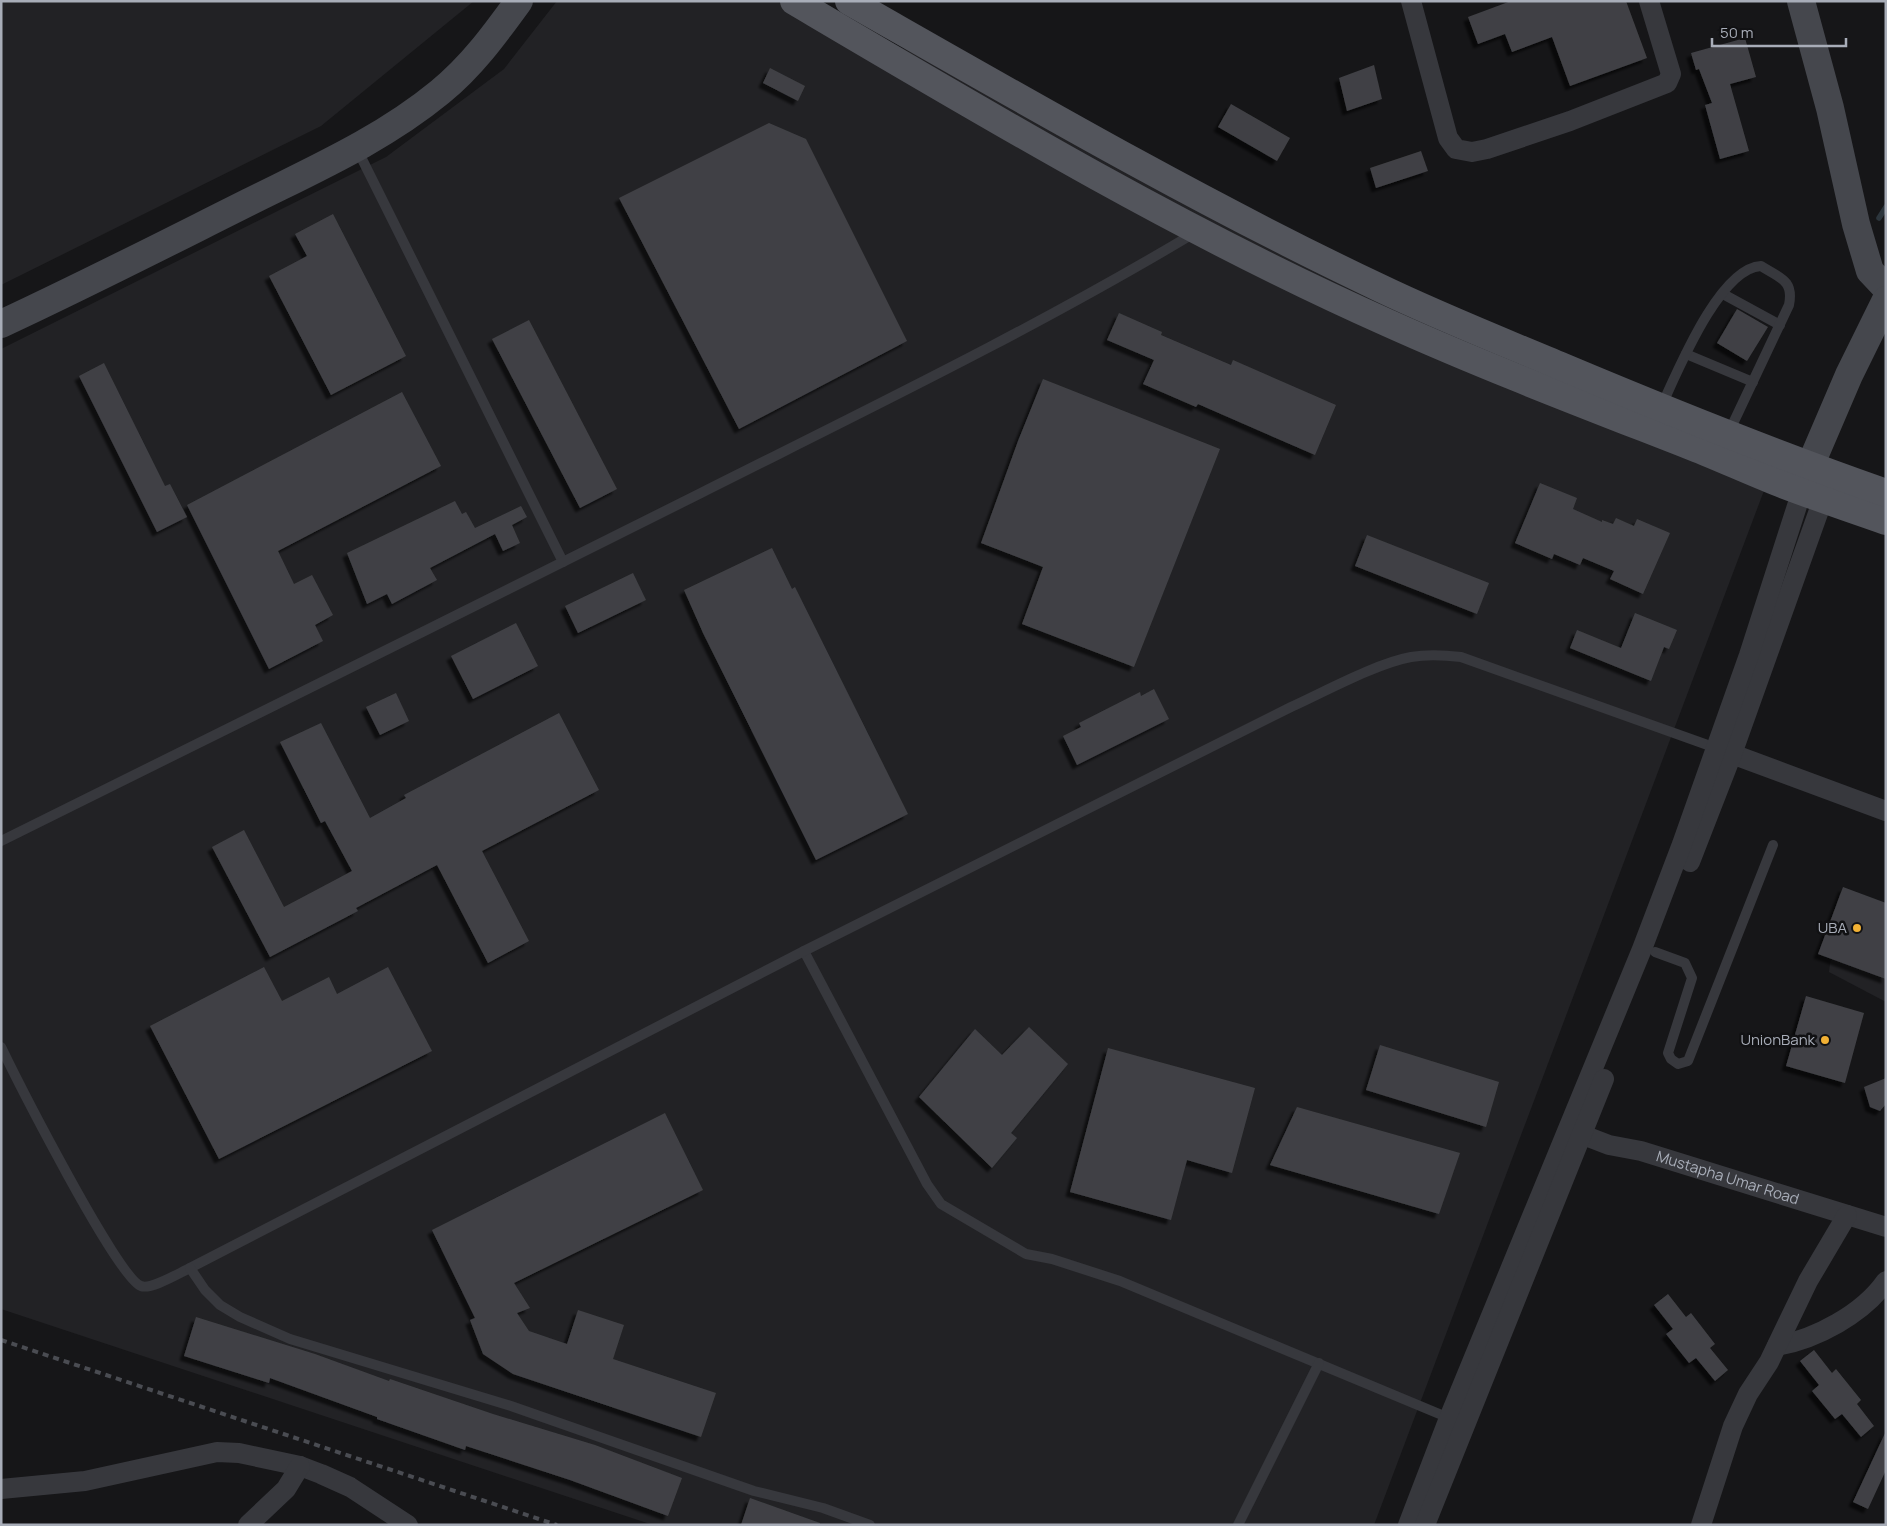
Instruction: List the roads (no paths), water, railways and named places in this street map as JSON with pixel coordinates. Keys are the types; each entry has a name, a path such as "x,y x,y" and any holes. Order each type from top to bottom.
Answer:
{"main road":[{"path":"1,324 356,148 393,126 440,92 482,52 519,1"},
{"path":"794,1 938,87 1199,230 1387,323 1549,393 1692,446 1797,475 1886,493"},
{"path":"850,1 999,87 1284,240 1463,326 1728,436 1797,475 1886,521"},
{"path":"1797,475 1849,375 1880,285 1856,224 1830,108 1801,1"}],"street":[{"path":"1411,1 1448,138 1456,149 1472,152 1487,149 1570,121 1667,84 1671,74 1650,1"},
{"path":"1408,1525 1449,1418 1655,952 1724,751 1776,572 1797,475"},
{"path":"1724,751 1886,811"},
{"path":"1425,1525 1575,1132 1642,949 1724,751"},
{"name":"Mustapha Umar Road","path":"1575,1132 1609,1145 1642,1151 1886,1227"},
{"path":"1701,1525 1733,1426 1748,1394 1777,1346 1808,1281 1847,1214"},
{"path":"1777,1346 1813,1335 1839,1321 1877,1294 1886,1281"},
{"path":"1,1489 85,1481 217,1452 239,1454 300,1466 350,1487 408,1525"},
{"path":"254,1523 286,1489 300,1466"}],"lane":[{"path":"356,148 563,562"},
{"path":"1,841 563,562 1103,287 1199,230"},
{"path":"1660,409 1704,318 1722,294 1744,271 1754,266 1762,266 1788,283 1792,291 1789,305 1728,436"},
{"path":"1722,294 1780,325"},
{"path":"1686,354 1753,382"},
{"path":"1,1047 76,1190 133,1281 138,1285 148,1287 190,1268 804,951 1291,707 1372,670 1409,657 1445,655 1461,657 1724,751"},
{"path":"1655,952 1685,963 1692,978 1668,1053 1671,1059 1678,1064 1688,1062 1773,845"},
{"path":"804,951 927,1184 941,1204 1026,1254 1120,1281 1449,1418"},
{"path":"190,1268 205,1290 220,1305 240,1317 290,1339 511,1406 754,1491 823,1508 870,1525"},
{"path":"1238,1525 1319,1363"}],"waterway":[{"path":"1879,218 1886,207"}],"railway":[{"path":"1,1340 557,1525"}],"place":[{"name":"UBA","path":"1857,928"},
{"name":"UnionBank","path":"1825,1040"}]}
